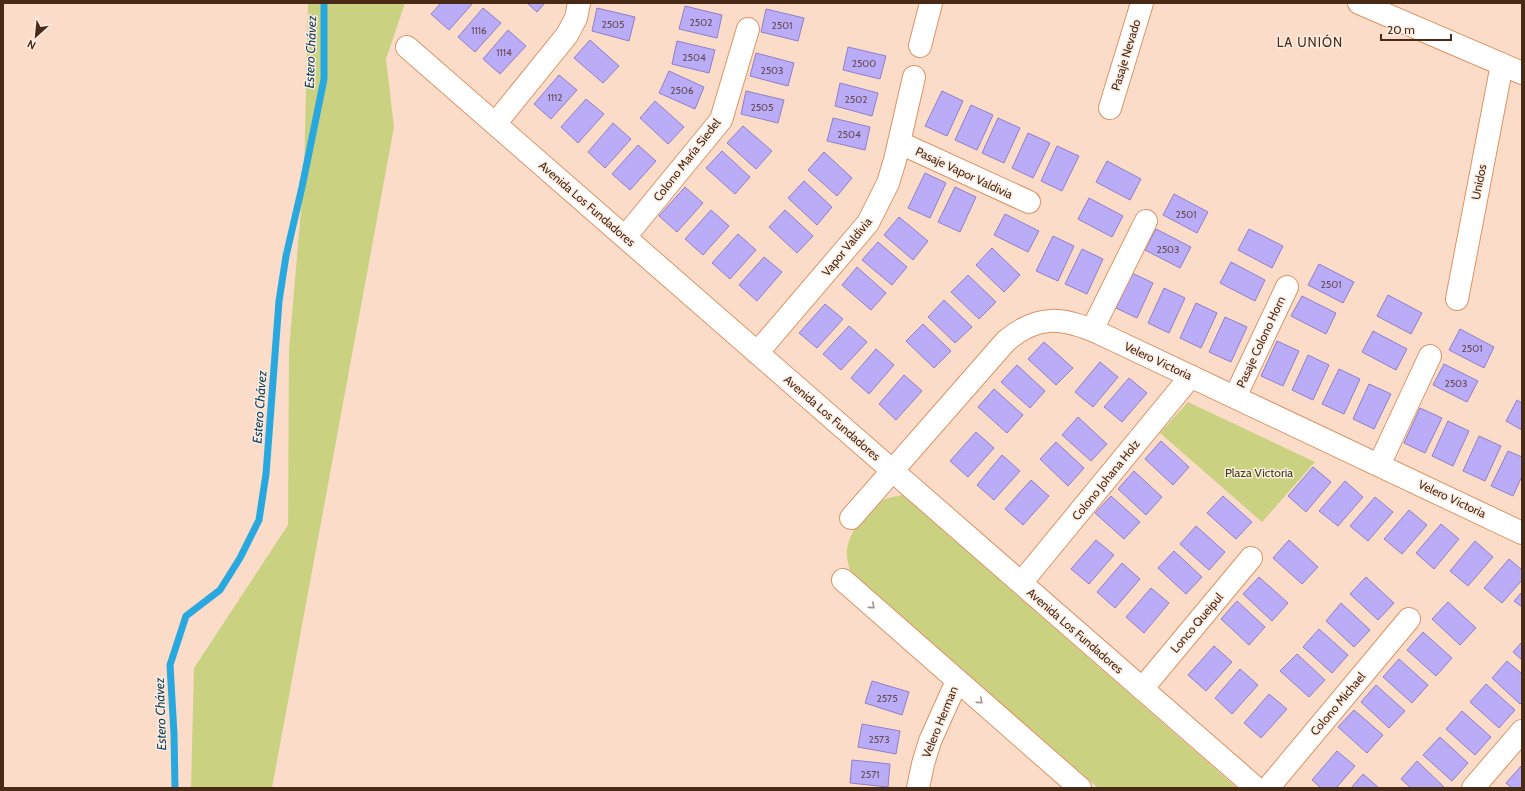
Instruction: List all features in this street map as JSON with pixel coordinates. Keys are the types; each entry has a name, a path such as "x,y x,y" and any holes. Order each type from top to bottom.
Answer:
{"street":[{"path":"495,124 567,35 576,18 579,3"},
{"path":"920,46 931,3"},
{"name":"Pasaje Nevado","path":"1110,108 1142,3"},
{"path":"1359,3 1522,73"},
{"name":"Colono María Siedel","path":"625,237 721,120 748,29"},
{"name":"Avenida Los Fundadores","path":"407,47 1256,788"},
{"name":"Unidos","path":"1457,300 1502,64"},
{"name":"Vapor Valdivia","path":"757,352 868,223 888,183 900,143 914,77"},
{"name":"Pasaje Vapor Valdivia","path":"900,143 1029,202"},
{"path":"1092,330 1146,221"},
{"name":"Pasaje Colono Horn","path":"1235,397 1287,288"},
{"name":"Velero Victoria","path":"851,518 1006,341 1026,327 1053,320 1073,323 1092,330 1521,530"},
{"path":"1379,465 1430,356"},
{"name":"Colono Johana Holz","path":"1021,583 1191,376"},
{"name":"Lonco Queipul","path":"1142,689 1251,558"},
{"path":"843,580 1080,788"},
{"name":"Colono Michael","path":"1268,788 1409,619"},
{"name":"Velero Herman","path":"918,788 930,741 957,680"},
{"path":"1474,788 1522,731"}],"green space":[{"path":"308,3 405,3 386,59 394,127 272,788 191,788 194,668 288,525 289,349 304,175"},
{"name":"Plaza Victoria","path":"1188,402 1315,462 1262,522 1160,433"},
{"path":"903,495 1237,788 1098,788 850,571 847,558 847,548 853,531 858,523 878,503 887,498"}],"building":[{"path":"441,3 473,3 449,30 431,14"},
{"path":"527,3 545,3 537,12"},
{"path":"685,6 722,15 717,38 679,29"},
{"path":"483,8 501,23 475,52 458,37"},
{"path":"597,8 635,17 629,41 592,31"},
{"path":"766,9 804,18 798,41 761,32"},
{"path":"508,30 526,46 500,74 483,59"},
{"path":"590,40 619,66 603,83 574,58"},
{"path":"677,41 715,50 709,73 672,64"},
{"path":"848,47 886,56 880,79 843,70"},
{"path":"756,53 794,63 788,86 750,76"},
{"path":"669,71 704,87 695,109 659,93"},
{"path":"559,75 577,90 551,119 534,104"},
{"path":"840,83 878,93 872,116 835,106"},
{"path":"746,91 784,100 778,123 741,114"},
{"path":"942,91 963,101 947,136 925,126"},
{"path":"586,99 604,114 578,143 561,127"},
{"path":"655,101 684,127 668,144 640,118"},
{"path":"971,105 993,115 977,150 955,140"},
{"path":"833,118 870,127 865,150 827,141"},
{"path":"998,118 1020,128 1004,163 982,153"},
{"path":"613,123 631,139 605,168 588,152"},
{"path":"743,126 772,151 756,169 727,143"},
{"path":"1028,133 1050,143 1033,178 1012,168"},
{"path":"638,145 656,161 630,190 612,174"},
{"path":"1057,146 1079,156 1062,191 1041,181"},
{"path":"722,151 750,177 735,194 706,168"},
{"path":"824,152 852,178 837,196 808,170"},
{"path":"1107,161 1141,179 1130,200 1096,182"},
{"path":"925,173 946,183 930,218 908,208"},
{"path":"804,181 832,207 817,225 788,198"},
{"path":"685,187 703,203 677,232 659,216"},
{"path":"955,187 976,197 960,232 938,222"},
{"path":"1174,194 1208,212 1197,233 1163,215"},
{"path":"1089,198 1123,216 1112,237 1078,219"},
{"path":"711,210 729,226 703,255 685,239"},
{"path":"785,210 813,236 797,253 769,227"},
{"path":"1005,214 1039,231 1028,252 994,235"},
{"path":"899,217 928,241 913,260 884,235"},
{"path":"1156,229 1191,247 1180,268 1145,250"},
{"path":"1249,229 1283,246 1272,268 1238,250"},
{"path":"738,234 756,250 730,279 712,263"},
{"path":"1053,236 1074,246 1058,281 1036,271"},
{"path":"878,242 907,267 892,285 862,260"},
{"path":"992,248 1020,275 1004,292 976,265"},
{"path":"1082,249 1103,259 1087,294 1065,284"},
{"path":"764,257 782,272 757,301 739,285"},
{"path":"1231,262 1265,280 1255,301 1220,283"},
{"path":"1319,264 1354,282 1343,303 1308,285"},
{"path":"857,267 886,293 871,310 842,285"},
{"path":"1132,273 1153,283 1137,318 1116,308"},
{"path":"968,275 996,302 979,319 951,292"},
{"path":"1164,288 1185,298 1169,333 1148,323"},
{"path":"1388,295 1422,313 1411,334 1377,316"},
{"path":"1302,296 1336,313 1326,334 1291,316"},
{"path":"944,300 972,327 955,343 928,317"},
{"path":"1196,303 1217,313 1201,348 1180,338"},
{"path":"825,304 843,319 817,348 799,333"},
{"path":"1225,317 1247,327 1231,362 1209,352"},
{"path":"923,324 951,351 934,368 906,341"},
{"path":"849,326 867,342 841,370 823,354"},
{"path":"1460,329 1494,347 1484,368 1449,350"},
{"path":"1373,331 1407,349 1396,370 1362,352"},
{"path":"1277,341 1299,351 1283,386 1261,376"},
{"path":"1044,342 1073,368 1056,385 1028,359"},
{"path":"876,349 894,365 869,394 851,378"},
{"path":"1308,355 1329,365 1313,400 1292,390"},
{"path":"1100,362 1118,377 1093,407 1075,392"},
{"path":"1444,364 1478,381 1467,402 1433,385"},
{"path":"1017,365 1045,391 1030,408 1001,382"},
{"path":"1339,369 1360,379 1344,414 1322,404"},
{"path":"904,375 922,391 896,420 879,404"},
{"path":"1129,378 1147,393 1122,422 1104,407"},
{"path":"1369,384 1391,394 1374,429 1353,419"},
{"path":"994,389 1023,415 1007,433 978,407"},
{"path":"1517,400 1522,403 1522,430 1506,421"},
{"path":"1420,408 1442,418 1425,453 1404,443"},
{"path":"1078,417 1107,444 1091,461 1062,435"},
{"path":"1448,421 1469,431 1453,466 1432,456"},
{"path":"976,432 994,448 968,477 950,461"},
{"path":"1479,436 1501,446 1485,481 1463,471"},
{"path":"1161,441 1189,467 1173,485 1145,459"},
{"path":"1056,442 1084,468 1068,486 1040,459"},
{"path":"1508,451 1522,457 1522,476 1513,496 1491,486"},
{"path":"1002,455 1020,471 994,500 977,485"},
{"path":"1313,467 1331,482 1306,512 1288,496"},
{"path":"1134,471 1162,497 1146,515 1118,489"},
{"path":"1031,480 1049,496 1023,525 1005,509"},
{"path":"1345,481 1363,497 1338,526 1319,511"},
{"path":"1111,496 1140,522 1124,539 1095,513"},
{"path":"1223,496 1252,522 1236,539 1207,513"},
{"path":"1375,497 1393,512 1368,541 1350,526"},
{"path":"1409,510 1427,525 1402,554 1384,539"},
{"path":"1441,524 1459,539 1434,569 1416,553"},
{"path":"1196,526 1225,552 1209,570 1180,544"},
{"path":"1096,540 1114,555 1089,584 1071,569"},
{"path":"1289,540 1318,567 1302,584 1273,558"},
{"path":"1475,541 1493,557 1468,586 1450,571"},
{"path":"1174,551 1202,577 1186,594 1158,568"},
{"path":"1509,559 1522,570 1522,580 1502,603 1484,588"},
{"path":"1122,563 1140,579 1115,608 1097,592"},
{"path":"1259,577 1288,603 1272,621 1243,594"},
{"path":"1366,577 1394,603 1378,620 1350,594"},
{"path":"1151,588 1169,603 1144,633 1126,617"},
{"path":"1522,592 1522,607 1514,601"},
{"path":"1237,601 1265,627 1249,645 1221,619"},
{"path":"1448,602 1476,628 1460,645 1432,619"},
{"path":"1341,603 1370,630 1354,647 1326,621"},
{"path":"1319,629 1348,655 1332,673 1303,647"},
{"path":"1423,632 1452,658 1436,676 1407,650"},
{"path":"1522,642 1522,660 1513,652"},
{"path":"1214,646 1232,662 1206,691 1188,675"},
{"path":"1297,654 1325,680 1309,697 1280,671"},
{"path":"1399,659 1428,685 1412,703 1383,677"},
{"path":"1507,661 1522,674 1522,702 1520,704 1492,678"},
{"path":"1240,669 1258,685 1232,714 1215,698"},
{"path":"872,681 909,692 902,715 865,703"},
{"path":"1486,684 1515,710 1499,728 1470,702"},
{"path":"1376,685 1405,711 1389,728 1361,702"},
{"path":"1269,694 1287,709 1261,738 1244,723"},
{"path":"1354,710 1383,735 1367,753 1338,727"},
{"path":"1462,711 1491,737 1475,755 1446,729"},
{"path":"862,724 900,731 896,754 858,747"},
{"path":"1440,737 1468,763 1452,781 1423,755"},
{"path":"1337,751 1355,766 1336,788 1321,788 1312,780"},
{"path":"852,760 890,764 888,787 850,783"},
{"path":"1417,761 1445,788 1411,788 1401,779"},
{"path":"1522,765 1522,788 1512,788 1506,783"},
{"path":"1363,774 1379,788 1351,788"}],"waterway":[{"name":"Estero Chávez","path":"175,788 170,665 186,616 220,590 240,558 259,520 266,474 279,301 286,256 324,79 324,3"}],"district":[{"name":"LA UNIÓN","path":"1310,42"}]}
